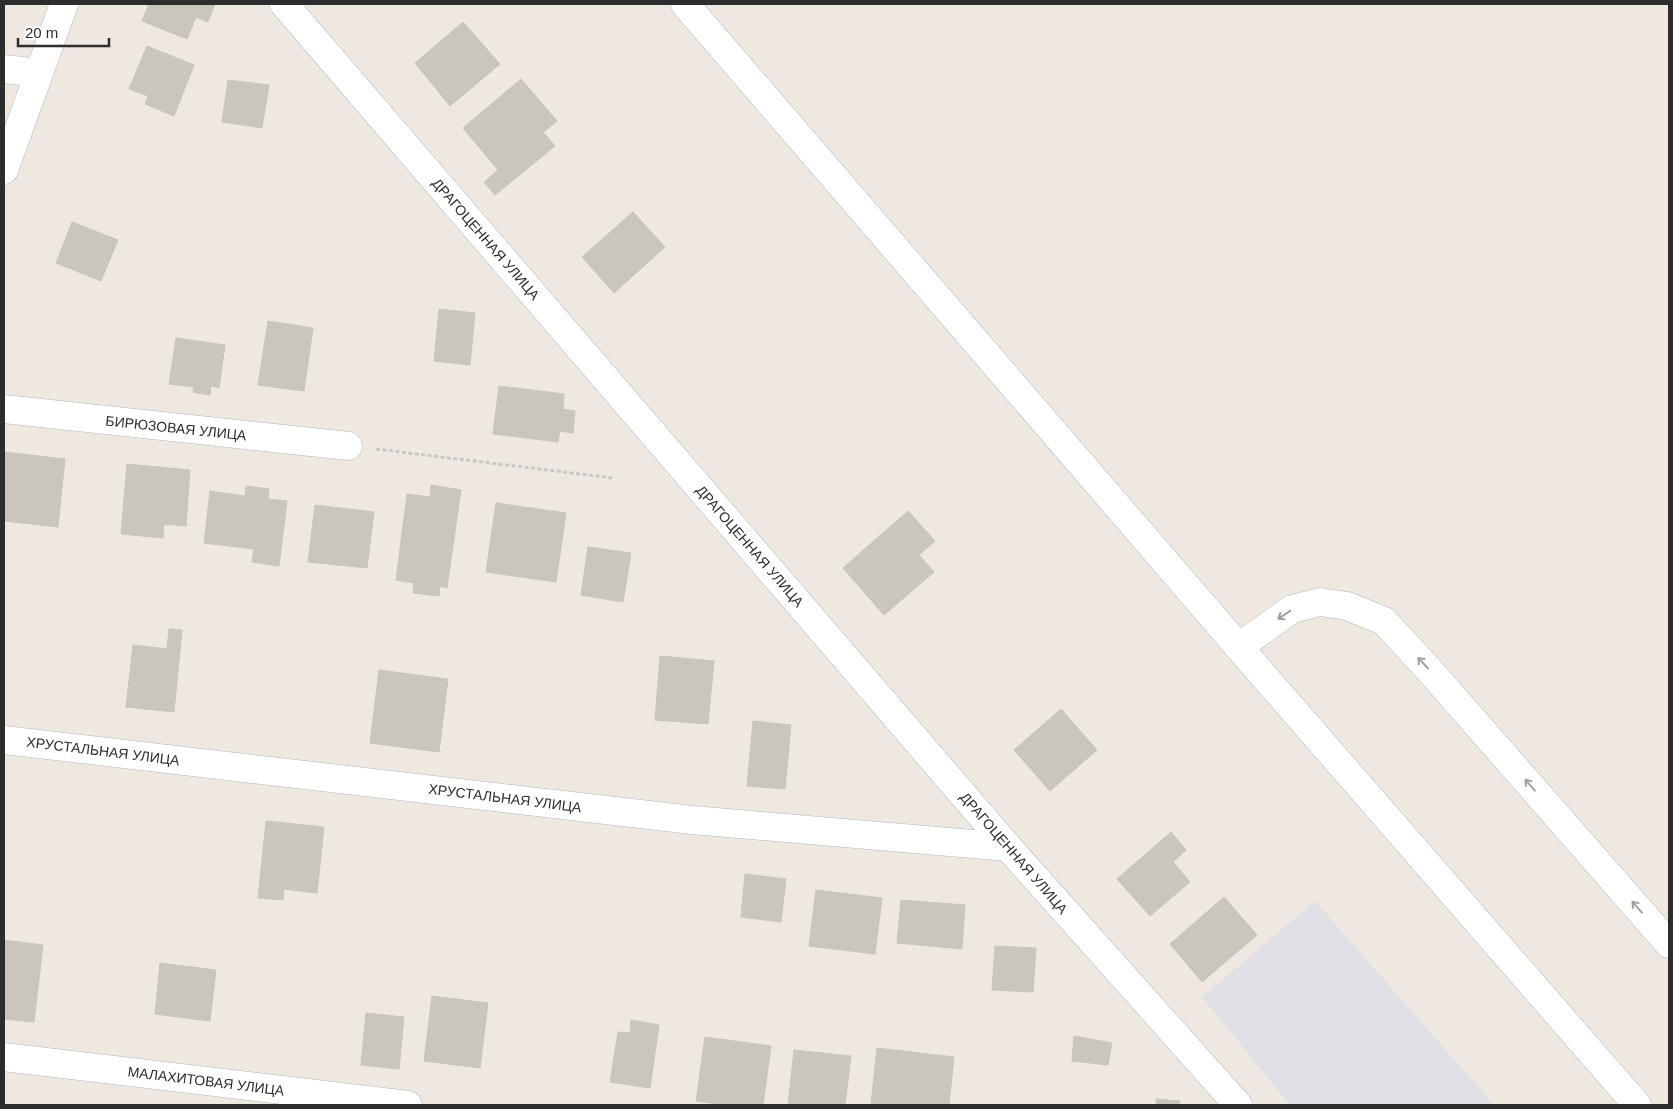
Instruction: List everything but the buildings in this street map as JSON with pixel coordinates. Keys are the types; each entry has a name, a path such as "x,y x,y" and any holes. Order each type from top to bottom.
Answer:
{"street":[{"path":"4,170 64,4"},
{"name":"ДРАГОЦЕННАЯ УЛИЦА","path":"284,4 1220,1095 1238,1105"},
{"path":"685,4 1637,1105"},
{"path":"4,69 39,73"},
{"name":"БИРЮЗОВАЯ УЛИЦА","path":"4,409 348,446"},
{"path":"1239,647 1292,609 1320,602 1346,606 1384,622 1431,672 1669,944"},
{"name":"ХРУСТАЛЬНАЯ УЛИЦА","path":"4,740 692,820 1008,847"},
{"name":"МАЛАХИТОВАЯ УЛИЦА","path":"4,1057 408,1105"}],"path":[{"path":"348,446 613,478"}],"shaded area":[{"path":"1315,901 1494,1105 1290,1105 1202,997"}]}
